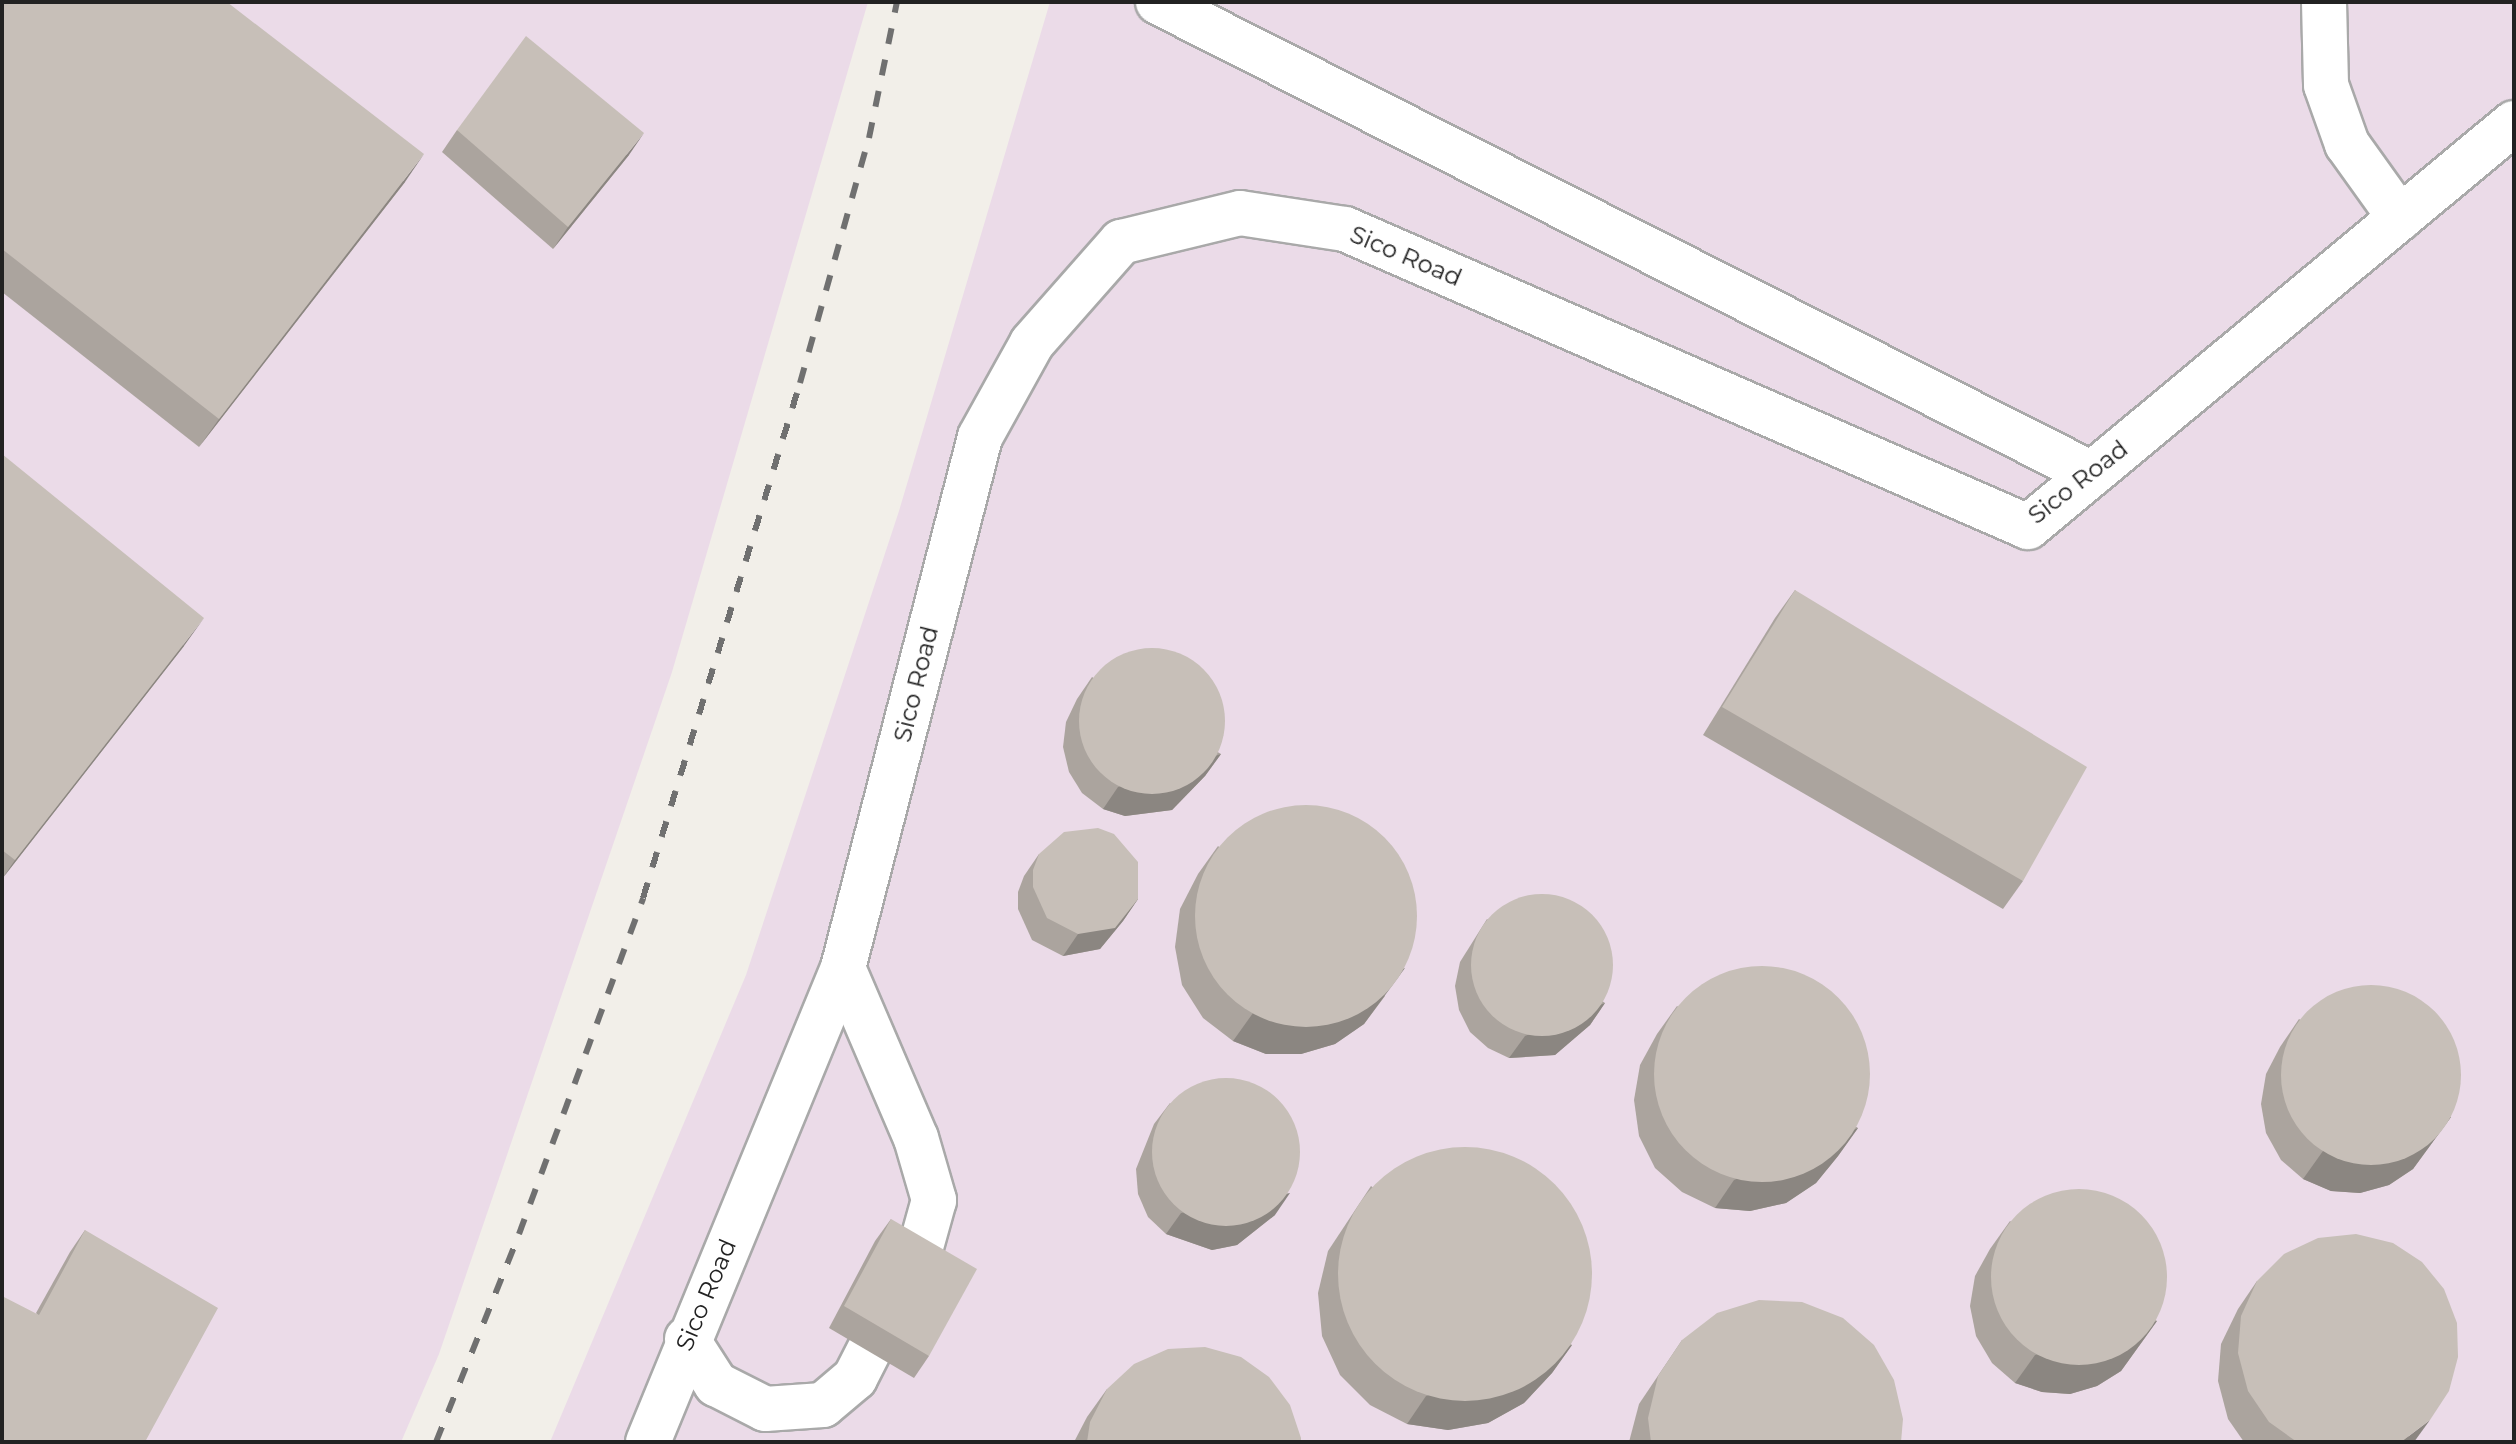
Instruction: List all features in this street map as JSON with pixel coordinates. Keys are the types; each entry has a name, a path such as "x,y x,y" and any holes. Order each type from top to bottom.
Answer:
{"lane":[{"path":"1158,2 2092,474"},
{"path":"2324,2 2326,85 2347,144 2400,218"},
{"name":"Sico Road","path":"648,1442 687,1339 843,968 980,437 1032,343 1121,242 1240,213 1345,229 2028,527 2514,123"},
{"path":"843,968 916,1138 934,1200 916,1265"},
{"path":"687,1339 716,1384 765,1409 823,1405 855,1378 869,1351"}],"shaded area":[{"path":"2,2 868,2 672,672 439,1354 401,1442 2,1442"},
{"path":"1050,2 2514,2 2514,1442 550,1442 746,975 899,511"}],"building":[{"path":"2,2 227,2 424,154 219,419 2,249"},
{"path":"526,36 644,133 568,227 457,130"},
{"path":"2,454 204,618 15,860 2,850"},
{"path":"1795,590 2087,767 2023,881 1722,707"},
{"path":"1152,648 1180,653 1204,669 1220,693 1225,721 1220,749 1204,773 1180,789 1152,794 1124,789 1100,773 1084,749 1079,721 1084,693 1100,669 1124,653"},
{"path":"1306,805 1328,807 1348,814 1368,824 1384,838 1398,854 1408,874 1415,894 1415,938 1408,958 1398,978 1384,994 1368,1008 1348,1018 1328,1025 1306,1027 1284,1025 1264,1018 1244,1008 1228,994 1214,978 1204,958 1197,938 1195,916 1197,894 1204,874 1214,854 1228,838 1244,824 1264,814 1284,807"},
{"path":"1098,828 1114,834 1138,862 1138,899 1115,928 1078,934 1047,918 1033,887 1033,870 1039,854 1064,832"},
{"path":"1542,894 1569,900 1592,915 1607,938 1613,965 1607,992 1592,1015 1569,1030 1542,1036 1515,1030 1492,1015 1477,992 1471,965 1477,938 1492,915 1515,900"},
{"path":"1762,966 1803,974 1839,997 1862,1033 1870,1074 1862,1115 1839,1151 1803,1174 1762,1182 1721,1174 1685,1151 1662,1115 1654,1074 1662,1033 1685,997 1721,974"},
{"path":"2371,985 2405,992 2421,1000 2434,1012 2446,1025 2454,1041 2461,1075 2454,1109 2446,1125 2434,1138 2421,1150 2405,1158 2371,1165 2337,1158 2321,1150 2308,1138 2296,1125 2288,1109 2281,1075 2288,1041 2296,1025 2308,1012 2321,1000 2337,992"},
{"path":"1226,1078 1254,1084 1278,1100 1294,1124 1300,1152 1294,1180 1278,1204 1254,1220 1226,1226 1198,1220 1174,1204 1158,1180 1152,1152 1158,1124 1174,1100 1198,1084"},
{"path":"1465,1147 1513,1157 1555,1184 1582,1226 1592,1274 1582,1322 1555,1364 1513,1391 1465,1401 1417,1391 1375,1364 1348,1322 1338,1274 1348,1226 1375,1184 1417,1157"},
{"path":"2079,1189 2113,1195 2142,1214 2161,1243 2167,1277 2161,1311 2142,1340 2113,1359 2079,1365 2045,1359 2016,1340 1997,1311 1991,1277 1997,1243 2016,1214 2045,1195"},
{"path":"891,1219 977,1269 929,1356 844,1306"},
{"path":"85,1230 218,1308 145,1442 2,1442 2,1296 39,1315"},
{"path":"2356,1234 2393,1243 2422,1262 2444,1289 2457,1323 2458,1357 2449,1391 2430,1420 2401,1442 2297,1442 2269,1422 2248,1391 2238,1353 2241,1316 2257,1281 2284,1254 2318,1238"},
{"path":"1759,1300 1802,1302 1843,1318 1874,1345 1894,1380 1903,1419 1901,1442 1651,1442 1648,1418 1658,1376 1682,1340 1717,1313"},
{"path":"1205,1347 1241,1357 1269,1377 1290,1405 1301,1442 1087,1442 1090,1422 1107,1389 1134,1364 1168,1349"}],"railway":[{"path":"436,1442 519,1234 643,898 800,383 869,138 897,2"}]}
